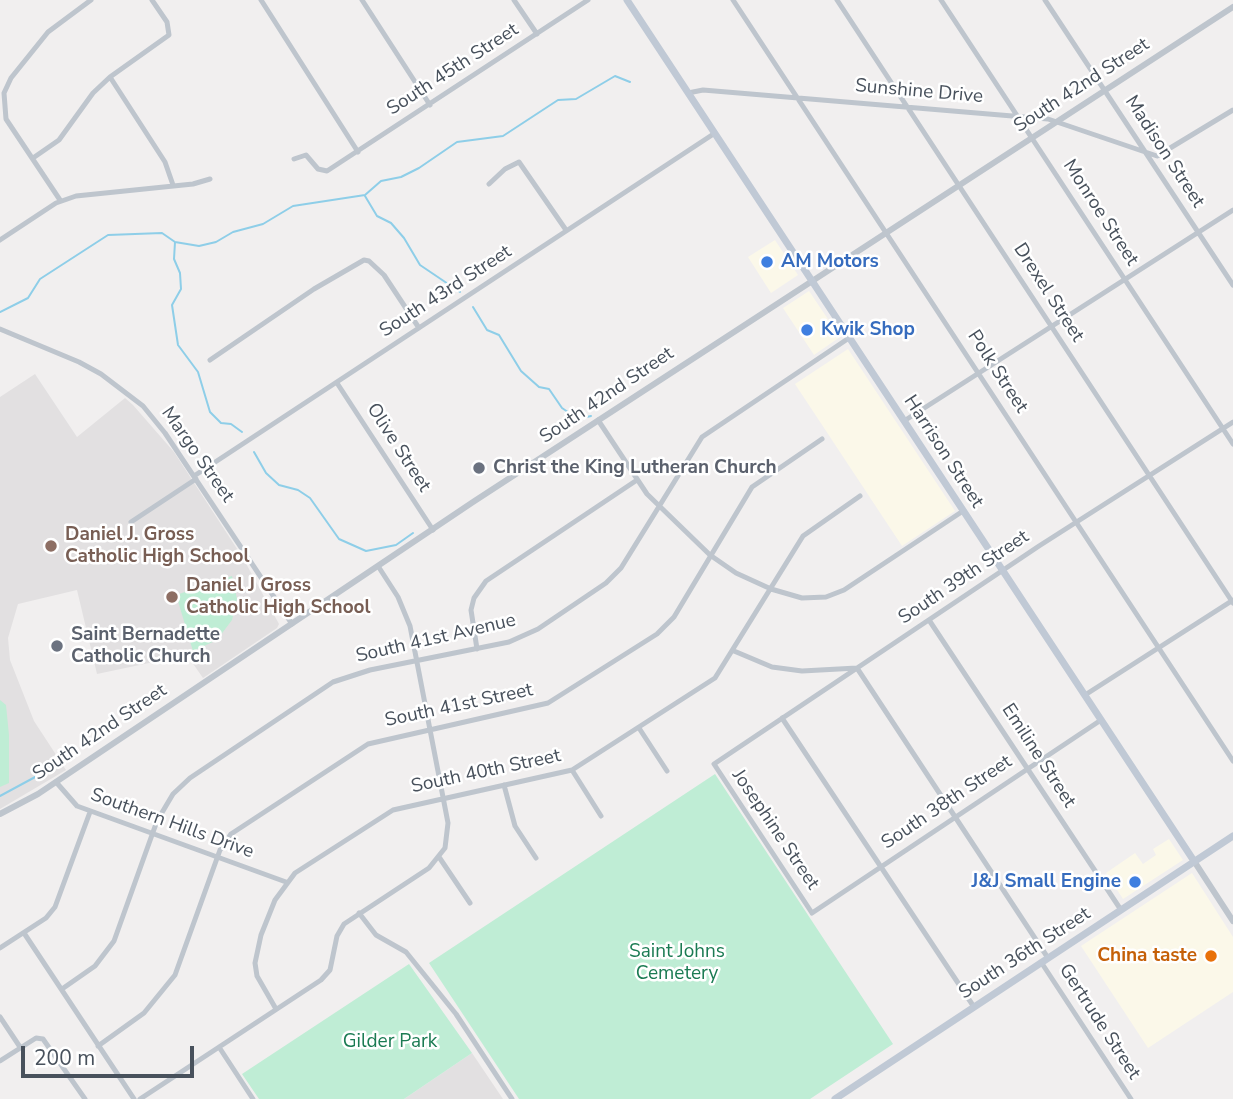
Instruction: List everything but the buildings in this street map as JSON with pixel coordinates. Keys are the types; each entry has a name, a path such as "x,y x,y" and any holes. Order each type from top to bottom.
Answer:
{"main road":[{"name":"Harrison Street","path":"627,0 1194,861"},
{"name":"South 36th Street","path":"835,1099 1233,836"}],"street":[{"path":"60,200 6,119 3,103 11,78 57,23 91,0"},
{"path":"33,158 59,141 93,93 110,77 169,35 170,27 152,0"},
{"path":"261,0 358,152"},
{"path":"362,0 430,105"},
{"path":"514,0 537,34"},
{"name":"South 45th Street","path":"294,159 306,155 323,172 335,166 588,0"},
{"name":"Polk Street","path":"733,0 1233,761"},
{"name":"Drexel Street","path":"837,0 1233,601"},
{"name":"Monroe Street","path":"942,0 1233,444"},
{"name":"Madison Street","path":"1045,0 1233,285"},
{"name":"South 42nd Street","path":"0,814 56,782 811,279 1233,7"},
{"path":"110,77 165,162 173,185"},
{"name":"Sunshine Drive","path":"688,93 703,90 1017,116 1057,121 1144,150"},
{"path":"1144,150 1160,155 1233,110"},
{"name":"South 43rd Street","path":"131,522 715,133"},
{"path":"489,184 505,169 519,162 566,230"},
{"path":"1,238 60,200 210,179"},
{"path":"904,421 1233,210"},
{"path":"210,360 356,262 369,261 384,275 419,328"},
{"name":"Margo Street","path":"1,331 79,362 125,391 154,419 292,624"},
{"name":"South 41st Avenue","path":"62,989 95,966 114,941 167,802 190,778 333,682 349,675 477,649 523,636 614,577 702,437 849,338"},
{"name":"Olive Street","path":"337,383 433,530"},
{"path":"598,420 658,507 710,555 736,573 771,590 802,598 835,594 963,511"},
{"name":"South 39th Street","path":"714,764 1003,571 1233,422"},
{"name":"South 41st Street","path":"98,1046 144,1013 171,981 184,955 217,857 224,842 237,829 368,744 533,708 568,691 668,624 752,487 822,439"},
{"path":"477,649 471,610 474,598 486,581 637,480"},
{"name":"South 40th Street","path":"286,882 393,810 443,796 572,770 715,678 803,536 860,496"},
{"path":"140,1099 327,975 340,930 359,913 439,857 449,833 416,661 404,609 378,566"},
{"path":"1084,695 1233,601"},
{"name":"Emiline Street","path":"929,620 1121,911"},
{"path":"734,651 772,667 802,671 857,668"},
{"name":"Gertrude Street","path":"857,668 955,817 1131,1099"},
{"path":"782,718 974,1007"},
{"name":"South 38th Street","path":"812,913 1101,720"},
{"path":"639,728 667,771"},
{"name":"Josephine Street","path":"714,764 812,913"},
{"path":"572,770 601,816"},
{"name":"Southern Hills Drive","path":"56,782 77,806 286,882"},
{"path":"504,785 514,826 536,858"},
{"path":"0,948 46,918 55,907 90,811"},
{"path":"439,857 470,903"},
{"name":"Harrison Street","path":"1194,861 1233,921"},
{"path":"276,1009 257,976 255,962 261,935 286,882"},
{"path":"359,913 376,935 407,952 456,1014 512,1099"},
{"path":"24,933 134,1099"},
{"path":"0,1017 20,1047"},
{"path":"0,1061 36,1038 49,1044 85,1099"},
{"path":"219,1047 253,1099"}],"shaded area":[{"path":"775,240 798,275 771,293 748,257"},
{"name":"Kwik Shop","path":"809,291 840,337 814,355 783,308"},
{"path":"848,349 955,511 902,546 795,384"},
{"name":"Daniel J Gross Catholic High School","path":"35,374 77,437 125,398 133,405 174,452 243,558 279,624 277,628 203,678 187,655 97,674 77,590 18,604 8,638 10,660 34,721 66,770 0,809 0,397"},
{"path":"1169,839 1183,860 1123,899 1106,873 1135,853 1143,864 1156,855 1153,849"},
{"path":"1192,873 1233,937 1233,992 1148,1048 1081,946"},
{"path":"472,1053 503,1099 404,1099"}],"green space":[{"path":"232,576 237,599 232,620 217,640 193,651 177,598 179,594"},
{"path":"0,700 6,705 9,783 0,787"},
{"name":"Saint Johns Cemetery","path":"715,774 893,1044 810,1099 519,1099 429,963"},
{"name":"Gilder Park","path":"409,964 472,1053 404,1099 259,1099 242,1074"}],"waterway":[{"path":"0,312 28,298 40,279 108,235 162,233 175,242 199,246 216,242 233,232 263,224 293,206 365,195 381,181 401,177 419,168 457,142 503,136 558,100 576,99 615,76 630,82"},
{"path":"365,196 377,216 391,223 404,238 420,265 460,292"},
{"path":"175,242 174,259 180,273 181,289 172,305 178,345 198,372 210,412 221,423 231,424 242,432"},
{"path":"473,307 487,330 499,335 521,371 539,387 549,389 562,408 578,419 591,416"},
{"path":"254,452 266,473 279,485 298,490 310,498 339,539 366,551 396,545 413,533"},
{"path":"0,796 37,776"}],"place":[{"name":"AM Motors","path":"767,262"},
{"name":"Kwik Shop","path":"807,330"},
{"name":"Christ the King Lutheran Church","path":"479,468"},
{"name":"Daniel J. Gross Catholic High School","path":"51,546"},
{"name":"Daniel J Gross Catholic High School","path":"172,597"},
{"name":"Saint Bernadette Catholic Church","path":"57,646"},
{"name":"J&J Small Engine","path":"1135,882"},
{"name":"China taste","path":"1211,956"}]}
